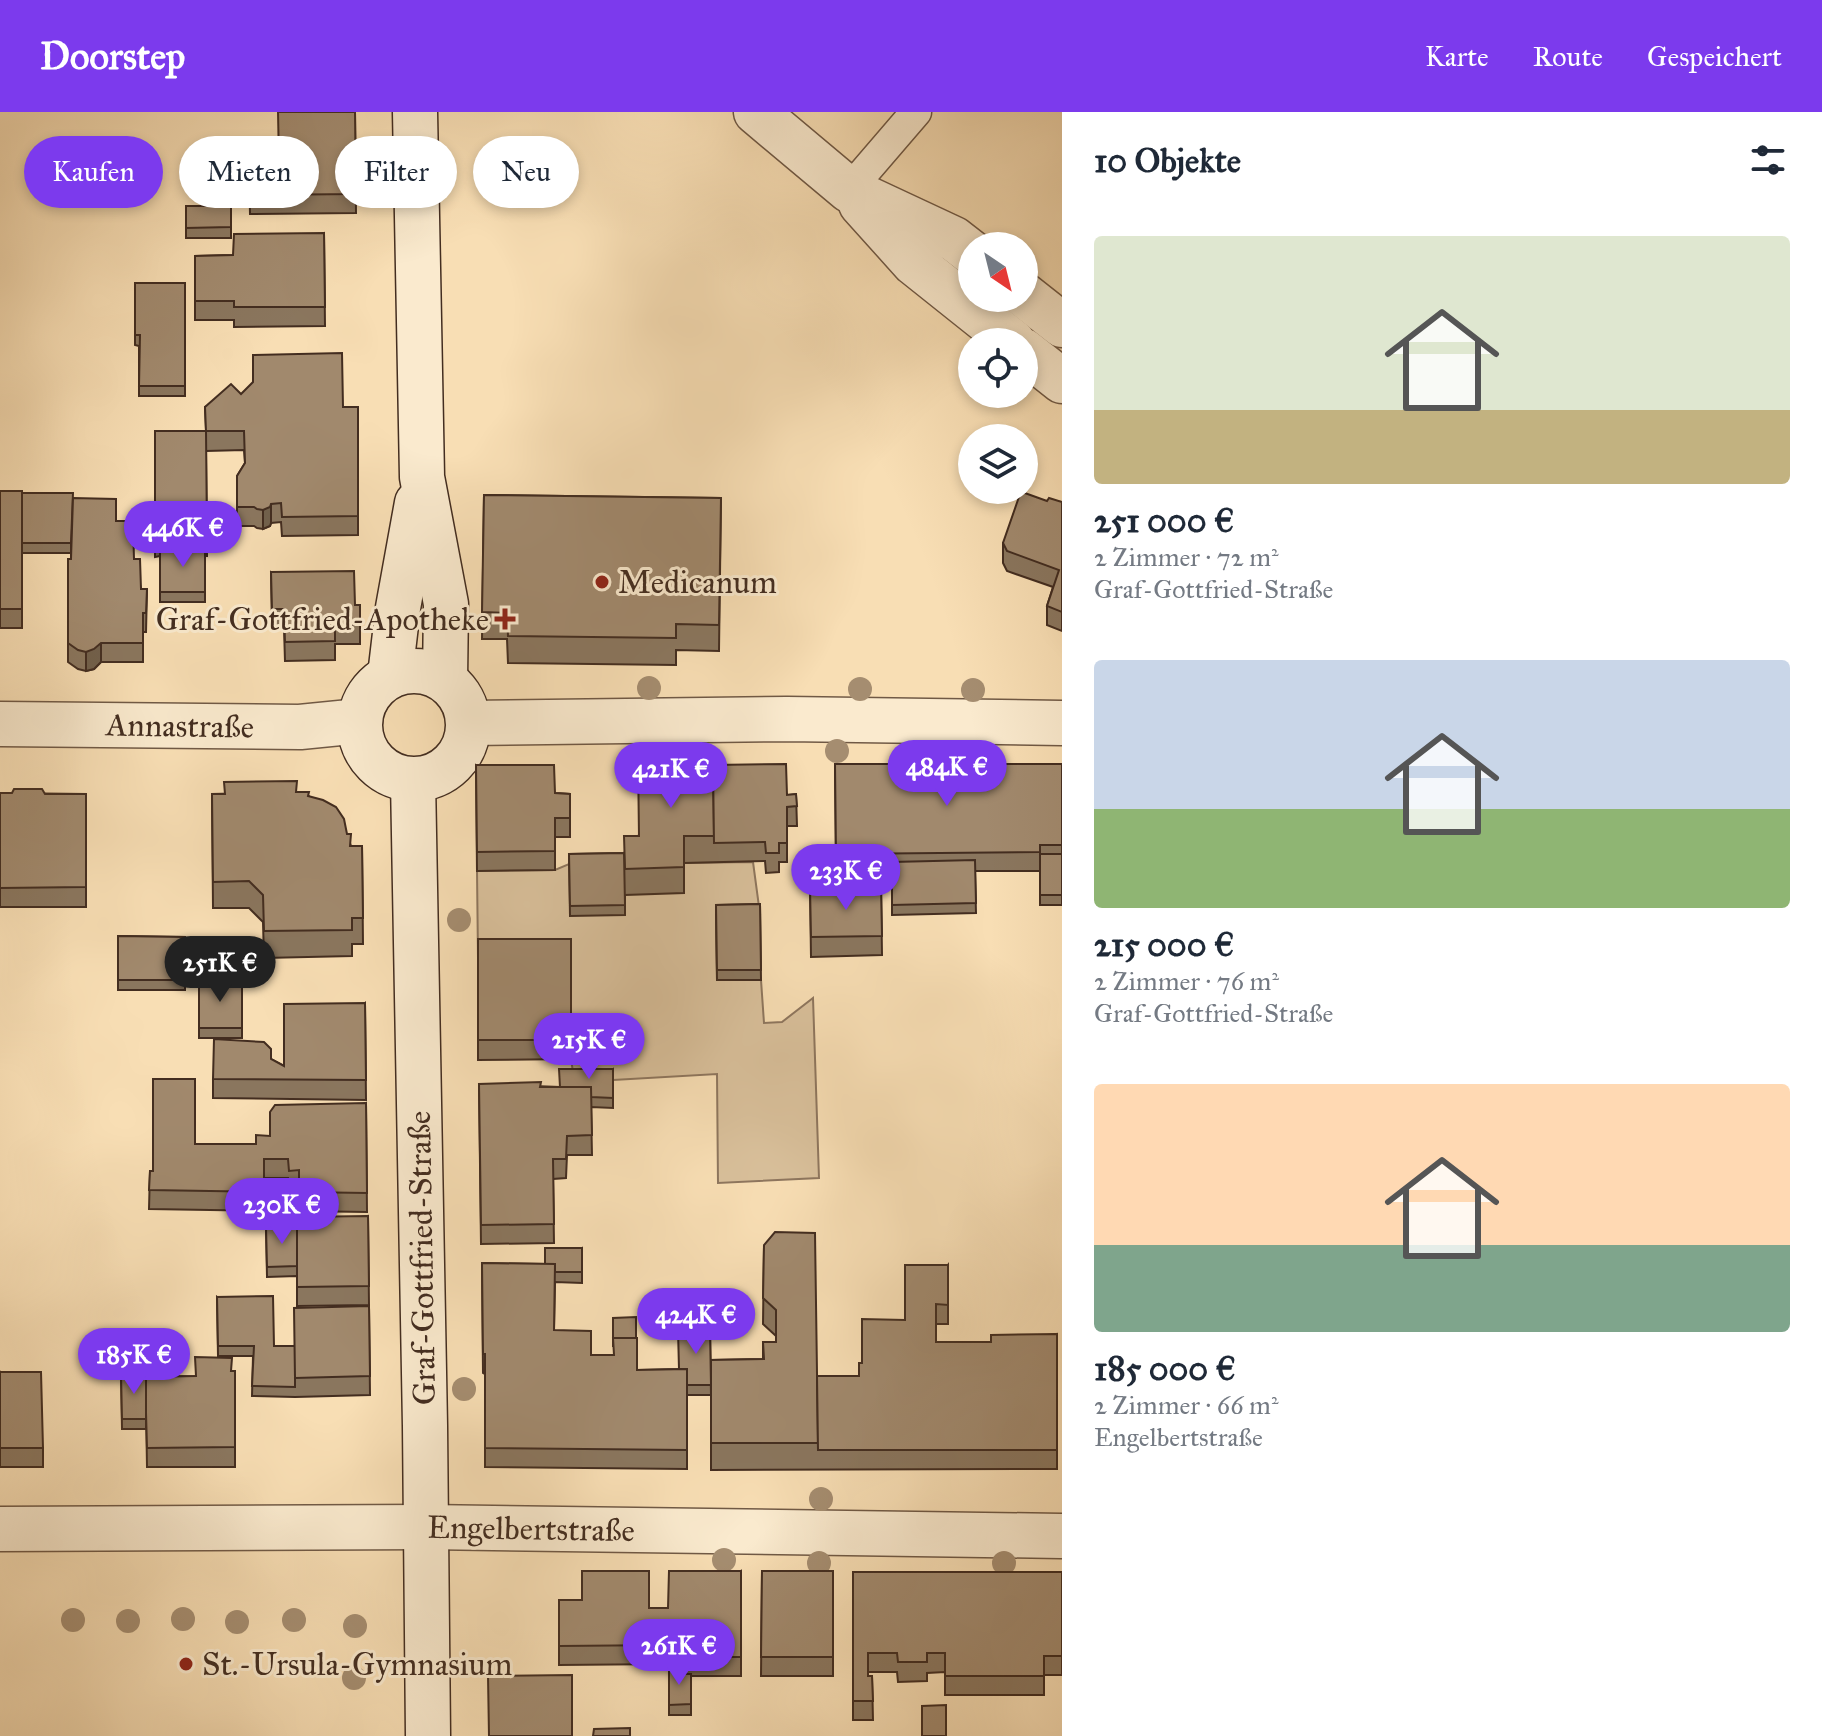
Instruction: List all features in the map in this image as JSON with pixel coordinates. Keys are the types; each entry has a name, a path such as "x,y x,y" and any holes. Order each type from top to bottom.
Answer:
{"street":[{"path":"415,112 422,477 446,604 445,680"},
{"path":"756,112 849,190 914,263 995,328"},
{"path":"849,190 958,242"},
{"path":"1038,306 1062,325"},
{"path":"1038,362 1062,381"},
{"path":"390,676 398,608 422,477"},
{"path":"418,670 445,680 461,697 469,723 467,741 459,756 447,769 431,777 413,780 391,775 374,762 362,743 360,721 369,694 390,676 418,670"},
{"path":"469,723 787,719 1062,723"},
{"name":"Annastraße","path":"0,724 300,727 360,721"},
{"name":"Graf-Gottfried-Straße","path":"413,780 428,1736"},
{"name":"Engelbertstraße","path":"0,1529 426,1527 1062,1536"}],"lane":[{"path":"849,190 916,112"}],"shaded area":[{"path":"753,862 760,914 716,915 717,980 761,980 764,1023 782,1022 813,998 819,1178 718,1183 717,1074 574,1079 571,1059 571,959 478,958 477,871 555,870 569,864 625,895 684,863"}],"building":[{"path":"278,112 355,112 355,136 335,136 335,194 319,194 319,136 278,136"},
{"path":"186,208 231,208 231,227 186,228"},
{"path":"324,233 325,307 234,307 234,301 195,301 195,256 233,255 234,234"},
{"path":"135,283 185,283 185,386 139,386 140,335 135,335"},
{"path":"342,353 343,407 358,407 358,516 282,517 281,503 271,504 263,510 237,507 237,476 245,463 244,431 206,431 205,407 231,384 241,394 253,382 253,355"},
{"path":"155,431 206,431 207,537 155,537"},
{"path":"0,491 22,491 22,609 0,609"},
{"path":"22,493 73,493 71,543 22,543"},
{"name":"Medicanum","path":"484,495 721,498 719,625 676,624 676,638 508,636 507,613 482,612"},
{"path":"73,498 116,499 116,521 133,521 134,559 140,559 141,589 147,589 143,643 101,643 86,652 68,643 68,559 71,559"},
{"path":"1038,498 1062,502 1062,612 1047,606 1059,570 1007,551 1003,543 1017,504 1038,504"},
{"path":"205,546 205,592 160,592 160,547"},
{"path":"354,571 355,605 360,605 360,625 335,625 335,641 285,642 284,609 272,609 271,572"},
{"path":"638,758 713,758 714,836 684,836 684,867 625,869 624,836 639,836"},
{"path":"786,764 787,795 796,794 797,806 787,807 787,843 779,843 779,853 766,853 765,842 714,843 713,765"},
{"path":"835,764 1062,764 1062,845 1040,845 1040,852 836,854"},
{"path":"476,765 554,765 555,793 570,794 570,818 555,818 555,851 477,852"},
{"path":"297,781 296,792 309,792 308,796 336,807 344,819 347,834 351,834 350,846 362,846 363,918 352,918 352,930 264,931 263,895 249,881 213,882 212,794 225,794 224,782"},
{"path":"14,789 42,789 45,794 86,794 86,887 0,888 0,793 12,793"},
{"path":"624,853 625,905 570,906 569,854"},
{"path":"1040,854 1062,854 1062,895 1040,895"},
{"path":"975,860 976,903 892,905 892,862"},
{"path":"881,886 882,936 811,937 810,887"},
{"path":"760,904 761,970 717,970 716,905"},
{"path":"118,936 185,937 185,980 118,980"},
{"path":"478,939 571,939 571,1040 478,1040"},
{"path":"199,980 242,980 242,1028 199,1028"},
{"path":"365,1003 366,1080 213,1079 214,1039 264,1042 271,1049 271,1059 284,1066 284,1004"},
{"path":"559,1069 613,1069 613,1098 591,1097 591,1087 560,1087"},
{"path":"153,1079 195,1079 195,1144 256,1144 256,1135 270,1136 270,1112 275,1105 366,1103 367,1193 299,1192 299,1170 289,1171 288,1159 264,1159 264,1192 149,1190 150,1171 153,1171"},
{"path":"541,1082 540,1087 591,1087 592,1135 567,1136 566,1159 553,1159 554,1224 481,1225 479,1084"},
{"path":"368,1216 369,1286 297,1287 297,1217"},
{"path":"297,1226 297,1266 267,1267 266,1227"},
{"path":"775,1232 815,1233 818,1443 711,1443 711,1360 764,1359 763,1342 776,1342 776,1310 763,1298 764,1245"},
{"path":"545,1248 582,1248 582,1272 555,1272 555,1264 545,1264"},
{"path":"482,1263 555,1264 554,1330 591,1331 591,1355 614,1355 613,1338 637,1338 637,1370 687,1369 687,1450 485,1448"},
{"path":"905,1265 948,1265 948,1305 936,1304 936,1342 991,1342 991,1335 1057,1334 1057,1450 818,1450 817,1376 859,1376 862,1319 905,1320"},
{"path":"273,1296 274,1346 295,1346 295,1387 252,1386 254,1346 218,1346 217,1297"},
{"path":"369,1306 370,1376 295,1378 294,1308"},
{"path":"636,1317 636,1338 613,1338 613,1318"},
{"path":"710,1329 711,1385 687,1385 687,1369 679,1369 678,1330"},
{"path":"195,1357 232,1358 231,1371 235,1371 235,1447 147,1448 145,1377 196,1376"},
{"path":"0,1372 41,1372 43,1448 0,1448"},
{"path":"146,1372 146,1419 122,1419 121,1373"},
{"path":"582,1571 649,1571 649,1608 668,1608 669,1571 741,1571 741,1657 669,1657 669,1645 559,1646 559,1600 582,1600"},
{"path":"762,1571 833,1571 833,1657 761,1657"},
{"path":"853,1572 1062,1572 1062,1656 1044,1656 1044,1676 945,1676 945,1653 927,1653 927,1662 898,1662 897,1653 868,1653 873,1701 853,1701"},
{"path":"669,1666 682,1666 682,1674 691,1674 691,1704 669,1705"},
{"path":"572,1675 572,1736 489,1736 488,1676"},
{"path":"946,1705 946,1736 922,1736 922,1706"},
{"path":"630,1728 630,1736 593,1736 594,1729"}],"place":[{"name":"Medicanum","path":"602,582"},
{"name":"Graf-Gottfried-Apotheke","path":"505,619"},
{"name":"St.-Ursula-Gymnasium","path":"186,1664"}]}
